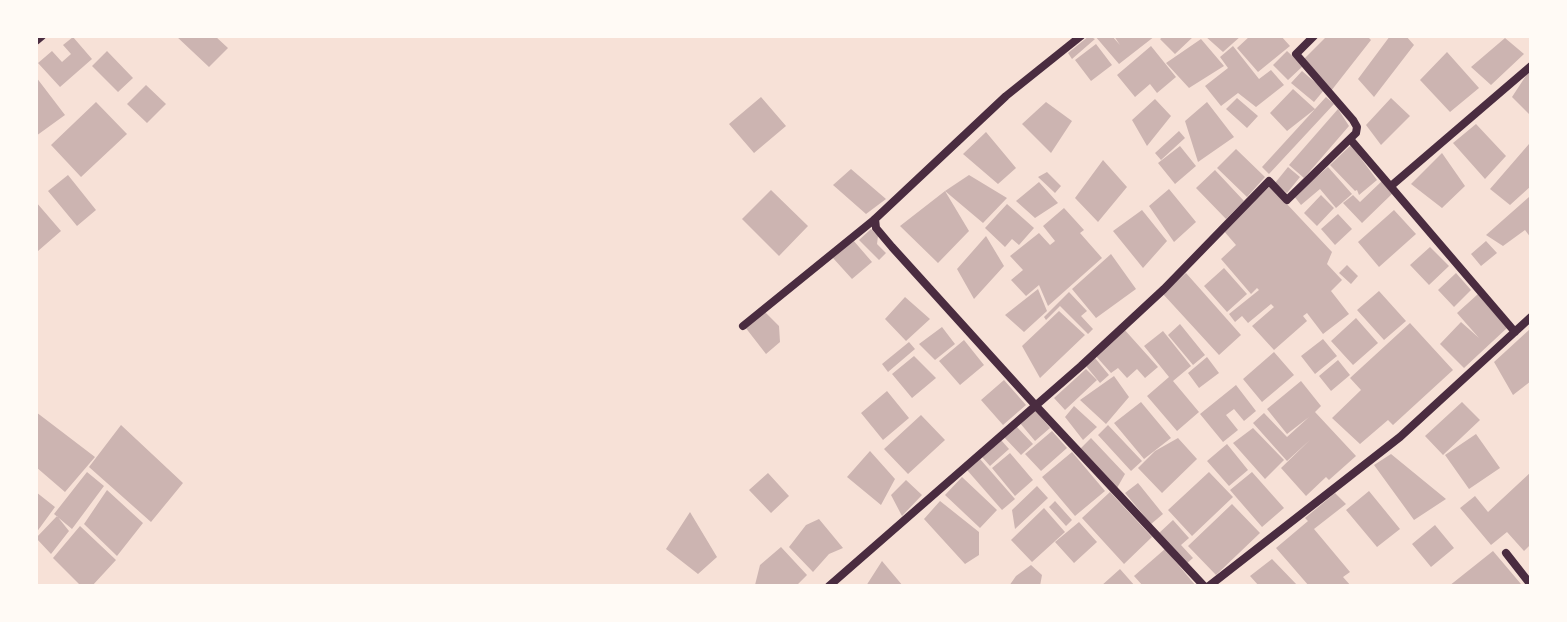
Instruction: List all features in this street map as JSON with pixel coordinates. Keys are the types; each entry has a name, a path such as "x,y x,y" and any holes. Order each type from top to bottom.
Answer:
{"street":[{"path":"36,41 42,36"},
{"path":"743,326 875,219 1006,96 1081,36"},
{"path":"829,586 1036,406 1164,289 1269,181 1287,200 1356,133 1353,120 1296,54 1314,36"},
{"path":"1391,186 1531,66"},
{"path":"1350,139 1515,332"},
{"path":"875,219 876,228 892,247 1036,406 1207,586 1400,437 1531,317"},
{"path":"1506,553 1531,585"}],"building":[{"path":"176,36 215,36 228,48 209,67"},
{"path":"1089,36 1095,39 1072,59 1068,53"},
{"path":"1095,36 1112,36 1120,45 1114,36 1155,36 1119,64"},
{"path":"1164,36 1194,36 1175,54 1160,39"},
{"path":"1205,36 1241,36 1223,52"},
{"path":"1250,36 1281,36 1290,46 1258,72 1237,48"},
{"path":"1327,36 1367,36 1371,40 1331,91 1303,60"},
{"path":"1390,36 1406,36 1414,45 1374,97 1358,79"},
{"path":"73,37 92,59 60,87 38,63 52,51 62,62 71,54 63,45"},
{"path":"1505,38 1524,54 1491,85 1471,67"},
{"path":"1201,39 1224,66 1189,88 1166,63"},
{"path":"1096,44 1112,65 1091,81 1075,60"},
{"path":"1151,46 1176,77 1157,93 1150,84 1135,97 1117,75"},
{"path":"1233,46 1259,79 1271,70 1284,85 1256,107 1238,93 1221,106 1205,86 1228,68 1220,57"},
{"path":"107,51 133,78 118,92 92,66"},
{"path":"1287,51 1303,66 1288,80 1273,65"},
{"path":"1447,52 1479,88 1450,112 1420,80"},
{"path":"1531,68 1531,116 1512,97"},
{"path":"1302,71 1324,90 1314,102 1291,83"},
{"path":"36,77 65,115 36,136"},
{"path":"146,85 166,104 147,123 127,104"},
{"path":"1293,89 1315,109 1287,131 1270,113"},
{"path":"761,97 786,126 754,153 729,124"},
{"path":"1326,97 1334,104 1269,174 1262,167"},
{"path":"1237,98 1258,116 1247,128 1226,109"},
{"path":"1391,98 1410,116 1381,145 1366,125"},
{"path":"1155,99 1171,116 1147,146 1132,120"},
{"path":"96,102 127,134 81,177 51,145"},
{"path":"1046,102 1072,121 1051,153 1022,124"},
{"path":"1207,102 1234,137 1198,162 1185,121"},
{"path":"1338,109 1349,126 1304,178 1289,165"},
{"path":"1476,124 1506,156 1485,179 1453,143"},
{"path":"1179,131 1185,138 1161,160 1155,153"},
{"path":"986,132 1016,168 998,184 963,154"},
{"path":"1529,144 1531,186 1510,205 1490,189"},
{"path":"1351,145 1377,180 1359,195 1330,165"},
{"path":"1180,146 1196,166 1175,184 1158,163"},
{"path":"1236,149 1265,177 1247,197 1217,168"},
{"path":"1442,153 1465,186 1442,208 1411,184"},
{"path":"1103,160 1127,187 1098,222 1075,198"},
{"path":"1288,167 1300,177 1287,193 1275,183"},
{"path":"1328,167 1352,194 1336,208 1320,189 1301,205 1294,196"},
{"path":"851,169 886,199 866,214 833,185"},
{"path":"1215,170 1244,201 1226,219 1196,188"},
{"path":"1047,172 1061,186 1055,193 1038,177"},
{"path":"68,175 96,210 77,226 48,191"},
{"path":"969,175 1007,198 983,223 945,191"},
{"path":"1383,180 1394,192 1362,223 1343,203 1353,195 1360,202"},
{"path":"1039,182 1058,203 1035,218 1016,201"},
{"path":"1270,186 1332,252 1327,264 1342,280 1331,291 1349,314 1323,334 1307,313 1303,316 1307,321 1274,350 1252,326 1274,307 1271,304 1248,323 1242,316 1235,322 1229,314 1259,290 1257,288 1251,294 1221,259 1236,245 1223,230"},
{"path":"1169,189 1196,222 1174,242 1149,206"},
{"path":"771,190 808,226 779,256 742,219"},
{"path":"945,191 969,231 938,263 900,226"},
{"path":"1321,195 1334,208 1317,226 1304,213"},
{"path":"1529,197 1531,238 1525,230 1503,246 1486,235"},
{"path":"36,202 61,231 38,251 36,249"},
{"path":"1007,204 1034,228 1019,245 1012,239 1005,247 985,228"},
{"path":"1064,208 1084,230 1080,233 1102,258 1048,306 1039,285 1026,296 1011,280 1023,270 1010,256 1039,233 1050,245 1055,241 1043,226"},
{"path":"1142,210 1167,241 1143,268 1113,231"},
{"path":"1394,210 1416,234 1379,267 1358,242"},
{"path":"1338,214 1352,229 1335,245 1321,229"},
{"path":"871,229 878,236 877,244 886,253 879,260 859,240"},
{"path":"986,236 1004,266 974,299 957,269"},
{"path":"853,240 872,262 852,279 833,258"},
{"path":"1486,241 1497,253 1481,266 1471,254"},
{"path":"1430,247 1449,266 1429,285 1410,265"},
{"path":"1111,254 1136,289 1096,318 1072,289"},
{"path":"1347,265 1358,276 1351,284 1339,273"},
{"path":"1224,268 1247,294 1227,312 1204,286"},
{"path":"1186,273 1241,335 1219,355 1163,294"},
{"path":"1456,273 1471,290 1454,307 1438,290"},
{"path":"1038,289 1047,311 1024,332 1005,315"},
{"path":"1379,291 1406,321 1384,340 1357,310"},
{"path":"1069,292 1087,311 1081,316 1093,329 1088,334 1060,306 1046,320 1044,317"},
{"path":"1478,294 1507,328 1464,368 1440,344 1461,322 1479,338 1457,313"},
{"path":"905,297 930,319 906,341 885,319"},
{"path":"764,311 779,326 780,342 766,354 745,327"},
{"path":"1059,311 1085,335 1040,378 1022,346"},
{"path":"1356,318 1378,343 1353,365 1331,341"},
{"path":"1410,323 1453,370 1393,425 1388,420 1360,444 1332,418 1361,390 1350,378"},
{"path":"1180,324 1205,355 1193,365 1168,335"},
{"path":"942,327 955,344 935,360 919,344"},
{"path":"1123,328 1158,367 1145,378 1137,369 1127,378 1118,368 1111,373 1094,354"},
{"path":"1530,329 1531,381 1513,395 1494,362"},
{"path":"1163,331 1191,366 1173,381 1199,412 1177,431 1147,396 1169,377 1144,346"},
{"path":"1323,339 1337,356 1315,374 1301,356"},
{"path":"964,340 984,365 960,385 939,361"},
{"path":"909,342 915,349 888,372 882,364"},
{"path":"1274,352 1294,375 1262,402 1243,379"},
{"path":"914,356 936,378 912,398 892,374"},
{"path":"1207,357 1219,373 1199,388 1188,373"},
{"path":"1095,358 1109,375 1100,383 1086,366"},
{"path":"1338,360 1350,375 1331,391 1319,376"},
{"path":"1086,369 1097,380 1065,410 1054,398"},
{"path":"1114,376 1129,397 1106,424 1080,400"},
{"path":"1004,380 1026,405 1003,425 981,400"},
{"path":"1301,381 1321,406 1315,412 1356,456 1306,496 1281,468 1311,439 1287,461 1253,423 1264,413 1287,437 1309,417 1287,434 1267,409"},
{"path":"1236,385 1256,411 1244,421 1234,409 1226,415 1238,430 1223,442 1200,414"},
{"path":"887,391 909,418 883,440 861,413"},
{"path":"1141,402 1171,438 1144,459 1114,423"},
{"path":"1462,402 1480,420 1443,455 1425,436"},
{"path":"1074,406 1097,427 1083,440 1065,417"},
{"path":"1035,410 1050,428 1035,441 1020,423"},
{"path":"36,412 95,457 65,492 36,467"},
{"path":"921,415 945,440 908,474 884,449"},
{"path":"121,425 183,483 151,522 89,467"},
{"path":"1108,425 1142,461 1131,471 1098,435"},
{"path":"1016,426 1033,444 1021,455 1004,437"},
{"path":"1253,428 1284,460 1265,479 1233,443"},
{"path":"1052,431 1067,448 1041,471 1025,454"},
{"path":"1476,434 1500,468 1469,489 1445,455"},
{"path":"1091,438 1125,474 1117,488 1080,449"},
{"path":"1178,438 1197,459 1162,493 1138,468 1155,451"},
{"path":"1001,440 1009,449 990,466 982,457"},
{"path":"1227,444 1248,470 1229,486 1207,461"},
{"path":"870,451 895,479 881,505 847,477"},
{"path":"1072,452 1105,491 1075,516 1042,477"},
{"path":"1010,453 1033,480 1015,496 992,468"},
{"path":"1391,454 1446,499 1414,520 1374,465"},
{"path":"980,459 1015,499 1002,510 967,470"},
{"path":"87,472 104,486 72,529 54,514"},
{"path":"1209,472 1233,497 1192,536 1168,510"},
{"path":"1252,472 1284,508 1262,527 1230,490"},
{"path":"1531,472 1531,544 1524,551 1507,532 1491,545 1460,508 1475,496 1488,512"},
{"path":"768,473 789,496 771,513 749,490"},
{"path":"962,477 997,510 980,528 945,495"},
{"path":"906,480 922,495 902,516 891,495"},
{"path":"1138,483 1163,514 1151,524 1125,493"},
{"path":"1037,486 1048,498 1015,529 1012,510"},
{"path":"107,490 143,523 117,556 84,524"},
{"path":"1369,491 1400,529 1377,547 1346,510"},
{"path":"36,492 55,507 36,533"},
{"path":"1110,492 1152,537 1124,564 1082,518"},
{"path":"1335,493 1346,504 1314,529 1350,572 1343,577 1351,586 1309,586 1276,548"},
{"path":"940,501 979,532 979,555 965,564 924,519"},
{"path":"1055,501 1072,520 1066,526 1049,507"},
{"path":"1232,504 1260,533 1216,575 1188,546"},
{"path":"1044,508 1065,532 1032,562 1011,540"},
{"path":"690,512 717,557 698,574 666,549"},
{"path":"57,516 69,531 51,554 36,538"},
{"path":"819,519 843,548 829,554 813,572 789,547 806,525"},
{"path":"1173,520 1189,538 1181,545 1193,558 1186,564 1158,534"},
{"path":"1079,522 1097,542 1074,563 1055,542"},
{"path":"1435,525 1454,548 1431,567 1412,544"},
{"path":"80,526 116,560 92,586 81,586 53,558"},
{"path":"781,547 807,575 796,586 755,585 760,565"},
{"path":"1165,549 1196,586 1143,586 1134,576"},
{"path":"1493,551 1521,584 1519,586 1449,586"},
{"path":"1272,559 1298,586 1259,586 1250,576"},
{"path":"882,561 903,586 866,586"},
{"path":"1031,565 1042,575 1040,586 1009,586 1016,576"},
{"path":"1120,569 1135,586 1101,586"}]}
